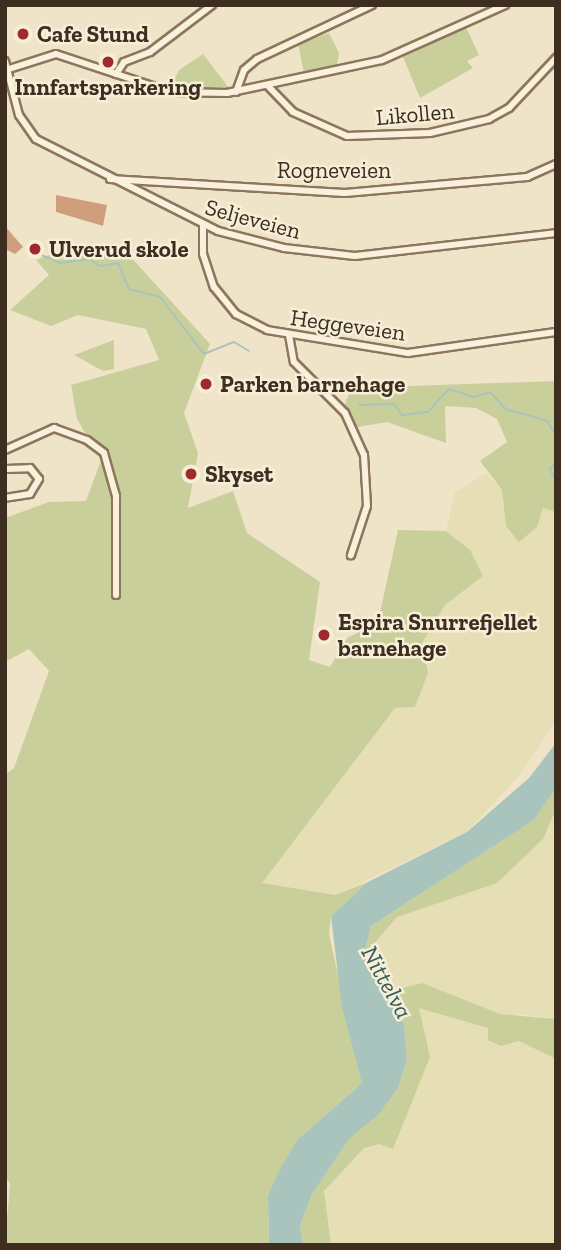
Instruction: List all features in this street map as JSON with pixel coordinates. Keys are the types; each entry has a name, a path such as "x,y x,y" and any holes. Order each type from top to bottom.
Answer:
{"street":[{"path":"116,74 124,62 150,52 212,5"},
{"path":"236,92 244,71 257,59 372,5"},
{"path":"5,61 9,69 56,54 182,94 236,92 382,60 505,5"},
{"name":"Likollen","path":"268,86 293,112 347,136 430,133 461,128 509,108 556,58"},
{"name":"Seljeveien","path":"9,69 9,92 21,120 36,139 203,226 284,248 355,256 556,233"},
{"name":"Rogneveien","path":"110,179 345,193 527,177 556,164"},
{"name":"Heggeveien","path":"203,226 207,270 225,302 252,324 289,335 408,353 556,332"},
{"path":"289,335 295,365 348,416 364,455 367,506 351,555"},
{"path":"5,450 54,428 104,453 116,496 116,595"},
{"path":"5,469 30,468 39,480 30,494 5,498"},
{"path":"108,583 117,583"}],"shaded area":[{"path":"486,473 502,490 506,526 537,527 543,508 549,505 556,512 556,721 518,777 467,832 335,895 261,884 395,708 415,707 427,673 422,643 445,605 483,576 470,550 446,531 455,493"},
{"path":"556,788 556,1019 518,1014 501,1046 519,1041 556,1059 556,1245 303,1245 312,1194 404,1024 364,955 371,926 534,820"}],"green space":[{"path":"466,27 479,55 467,61 473,68 420,98 403,57"},
{"path":"329,33 339,53 336,71 305,77 298,44"},
{"path":"203,54 229,88 170,88 179,70"},
{"path":"78,244 128,254 210,344 184,413 198,453 188,508 233,491 247,533 320,582 309,660 330,667 347,638 378,622 398,530 446,531 470,550 483,576 445,605 422,643 428,673 415,707 395,708 262,883 335,895 368,882 331,916 329,934 362,1083 298,1139 268,1196 269,1245 5,1245 10,1184 5,1175 5,775 14,768 49,671 29,649 5,662 5,518 49,502 86,501 101,460 77,419 71,385 159,360 146,329 78,315 51,326 10,310 49,275 36,260"},
{"path":"114,340 114,369 103,371 74,355"},
{"path":"556,381 556,512 543,508 537,527 519,542 506,526 502,490 480,461 507,442 497,419 476,408 445,406 446,443 387,422 358,427 341,415 351,388"},
{"path":"556,788 556,809 543,839 497,883 397,917 364,955 371,926 534,820"},
{"path":"380,979 395,990 422,983 500,1014 556,1019 556,1059 519,1041 501,1046 488,1040 488,1028 419,1008 430,1057 393,1149 379,1144 364,1148 324,1191 331,1245 303,1245 300,1225 312,1194 349,1139 379,1114 398,1088 407,1060 404,1024"}],"water":[{"path":"556,743 556,788 534,820 371,926 364,955 404,1024 407,1060 398,1088 379,1114 349,1139 312,1194 300,1225 303,1245 269,1245 268,1196 280,1169 298,1139 362,1083 342,1007 331,916 368,882 467,832 529,778"}],"building":[{"path":"56,195 107,205 103,226 56,212"},
{"name":"Ulverud skole","path":"5,226 23,247 15,254 5,249"}],"waterway":[{"path":"39,254 60,263 90,259 100,266 118,263 129,289 160,297 204,354 234,342 249,351"},
{"path":"359,405 394,404 402,415 428,412 449,389 474,397 490,392 506,409 547,421 556,435"},
{"path":"556,462 550,469 556,481"},
{"path":"556,489 556,498"}],"place":[{"name":"Cafe Stund","path":"23,34"},
{"name":"Innfartsparkering","path":"108,62"},
{"name":"Ulverud skole","path":"35,249"},
{"name":"Parken barnehage","path":"206,384"},
{"name":"Skyset","path":"191,474"},
{"name":"Espira Snurrefjellet barnehage","path":"324,635"}],"water label":[{"name":"Nittelva","path":"387,982"}]}
